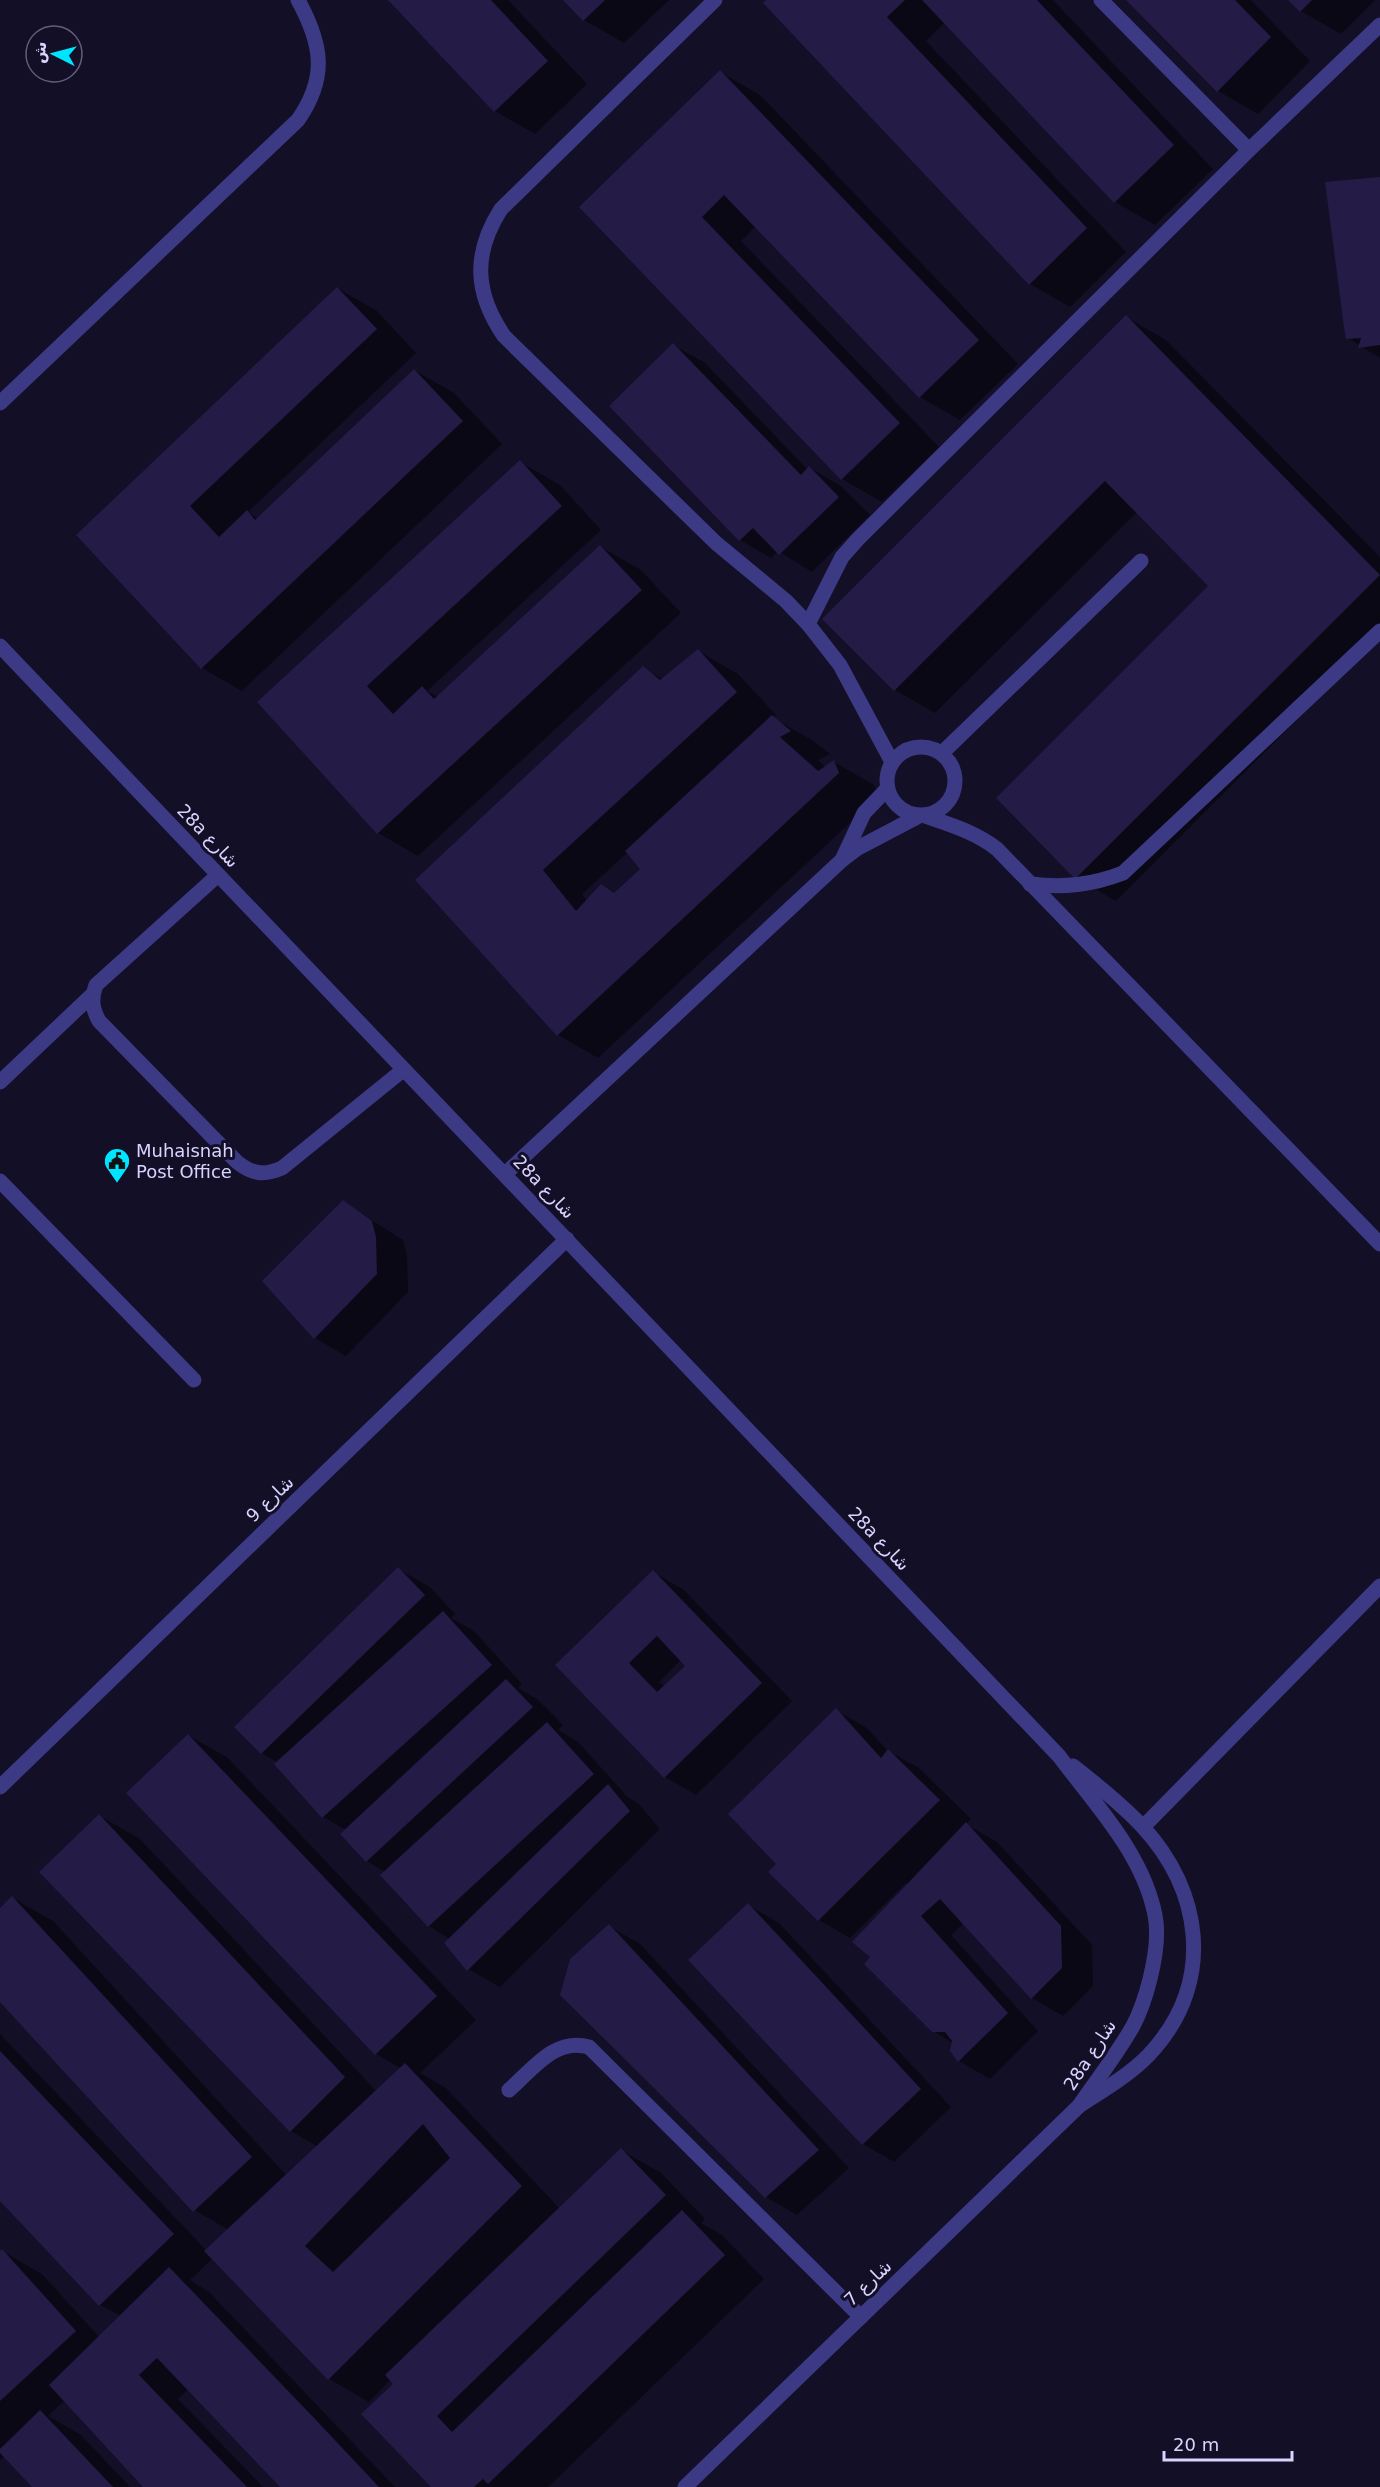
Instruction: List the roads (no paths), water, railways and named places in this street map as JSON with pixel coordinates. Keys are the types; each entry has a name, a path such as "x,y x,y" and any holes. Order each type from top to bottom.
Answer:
{"street":[{"path":"0,403 298,120 308,105 319,71 315,35 298,0"},
{"path":"715,0 501,209 484,242 480,260 480,280 493,319 504,336 716,543 786,601 808,624 840,665 892,762"},
{"path":"1101,0 1249,150"},
{"path":"808,624 842,557 858,539 1249,150 1380,25"},
{"path":"942,753 1141,561"},
{"path":"1030,884 1056,887 1080,886 1124,873 1380,631"},
{"name":"28a شارع","path":"0,646 1059,1756 1120,1837 1137,1866 1156,1917 1155,1951 1145,1997 1133,2026 1079,2106"},
{"path":"505,1174 842,860 858,848 921,816 938,812 948,803 955,791 956,777 951,764 942,753 929,747 915,747 902,752 892,762 887,775 887,789 893,802 903,811 921,816 967,830 983,838 997,849 1380,1244"},
{"path":"842,860 864,813 887,789"},
{"path":"0,1082 92,995 96,985 104,976 218,875"},
{"path":"92,995 93,1009 99,1021 237,1162 248,1170 260,1174 272,1173 282,1168 403,1070"},
{"path":"0,1181 194,1380"},
{"name":"شارع 9","path":"0,1787 567,1239"},
{"path":"1143,1827 1380,1586"},
{"name":"28a شارع","path":"1059,1756 1143,1827 1179,1879 1188,1904 1194,1955 1191,1980 1183,2004 1170,2028 1154,2050 1132,2071 1079,2106"},
{"path":"509,2090 558,2048 578,2044 589,2047 861,2317"},
{"name":"شارع 7","path":"685,2487 1079,2106"}],"place":[{"name":"Muhaisnah Post Office","path":"117,1184"}]}
